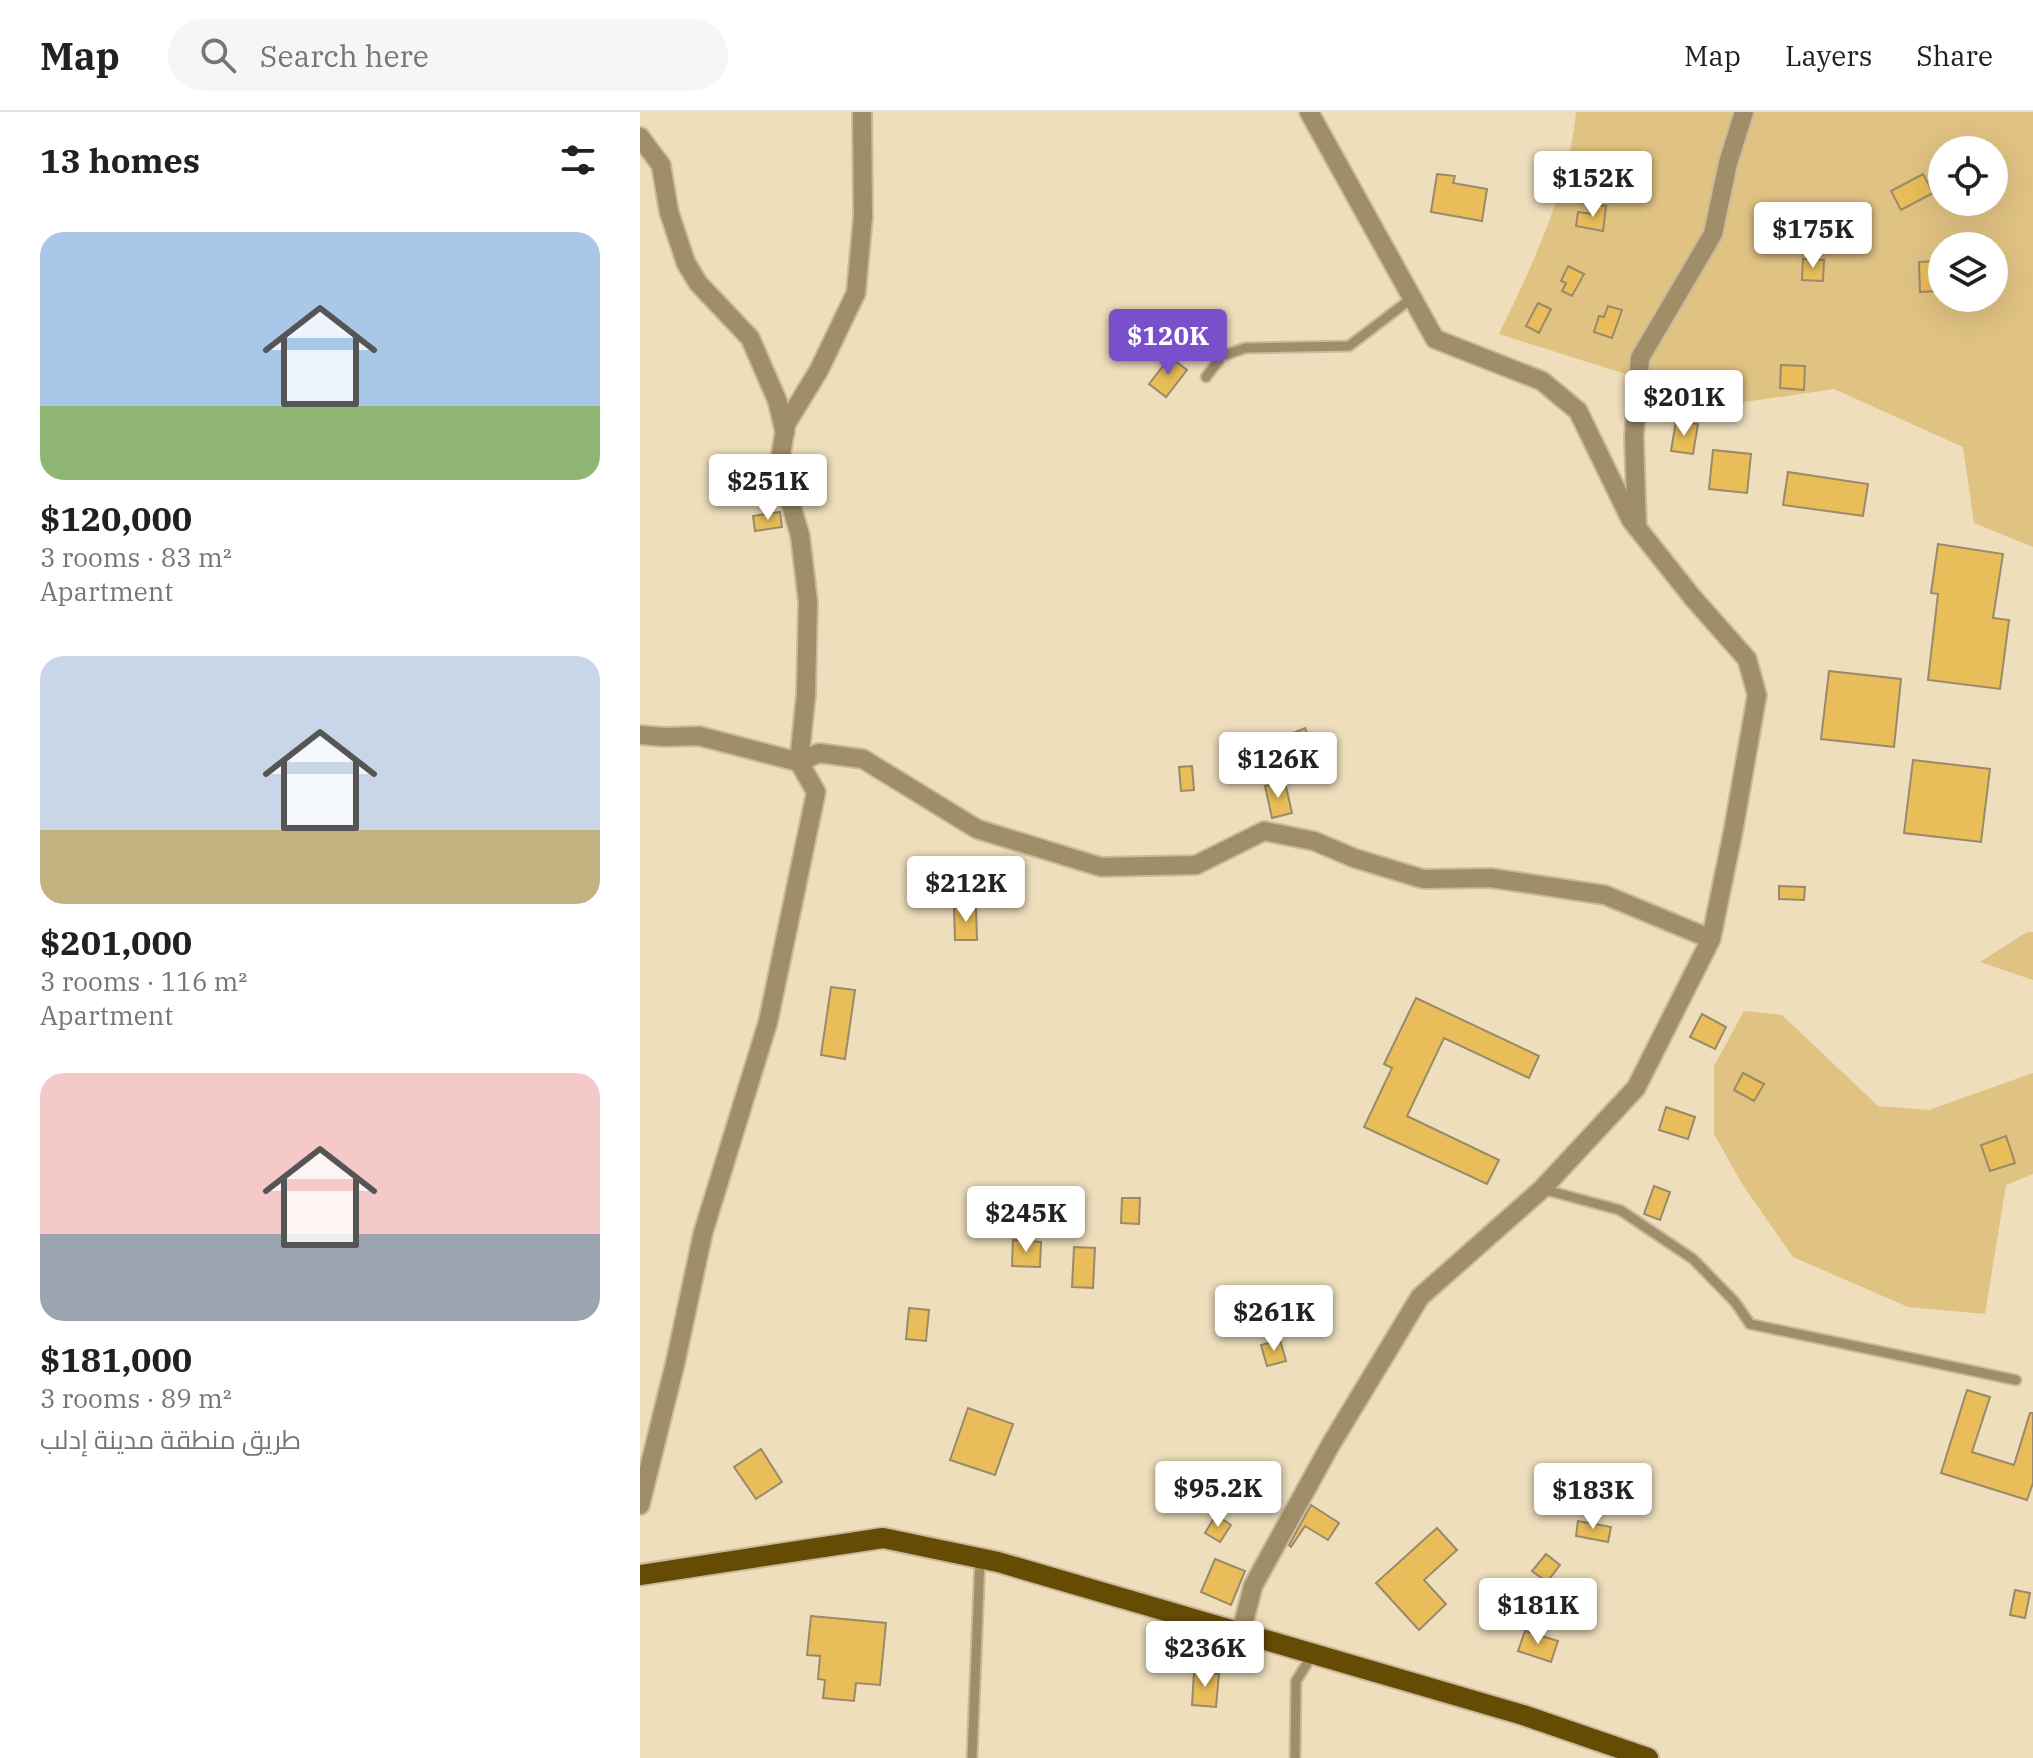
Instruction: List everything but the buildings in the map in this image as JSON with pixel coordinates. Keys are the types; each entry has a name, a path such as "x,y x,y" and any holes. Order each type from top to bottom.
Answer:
{"main road":[{"path":"640,1575 883,1538 980,1558 1241,1633 1523,1715 1648,1758"}],"street":[{"path":"640,1505 703,1233 768,1022 816,792 799,762 806,694 808,602 800,535 779,465 786,424 819,370 856,293 863,216 862,112"},
{"path":"1241,1633 1253,1586 1331,1444 1420,1297 1542,1189 1636,1088 1711,939 1757,695 1747,659 1637,528 1578,411 1542,381 1435,339 1309,112"},
{"path":"1637,528 1634,437 1640,358 1713,234 1728,163 1744,112"},
{"path":"640,137 661,165 669,212 686,263 698,283 750,338 777,400 785,433"},
{"path":"640,735 699,736 799,762 819,753 863,759 977,829 1101,867 1196,865 1264,831 1314,841 1354,858 1423,879 1491,878 1605,895 1711,939"}],"lane":[{"path":"1206,377 1222,356 1245,348 1349,346 1412,298"},
{"path":"1542,1189 1620,1210 1693,1259 1735,1302 1750,1324 2016,1380"},
{"path":"972,1758 980,1558"},
{"path":"1295,1758 1296,1681 1313,1654"}],"shaded area":[{"path":"1576,112 2033,112 2033,547 1974,523 1963,447 1834,389 1731,404 1499,334 1547,226 1566,170"},
{"path":"2027,932 2033,932 2033,980 1980,962"},
{"path":"1744,1011 1782,1015 1878,1106 1929,1110 2033,1073 2033,1174 2006,1185 1985,1314 1908,1307 1793,1257 1742,1184 1714,1134 1714,1066"}]}
